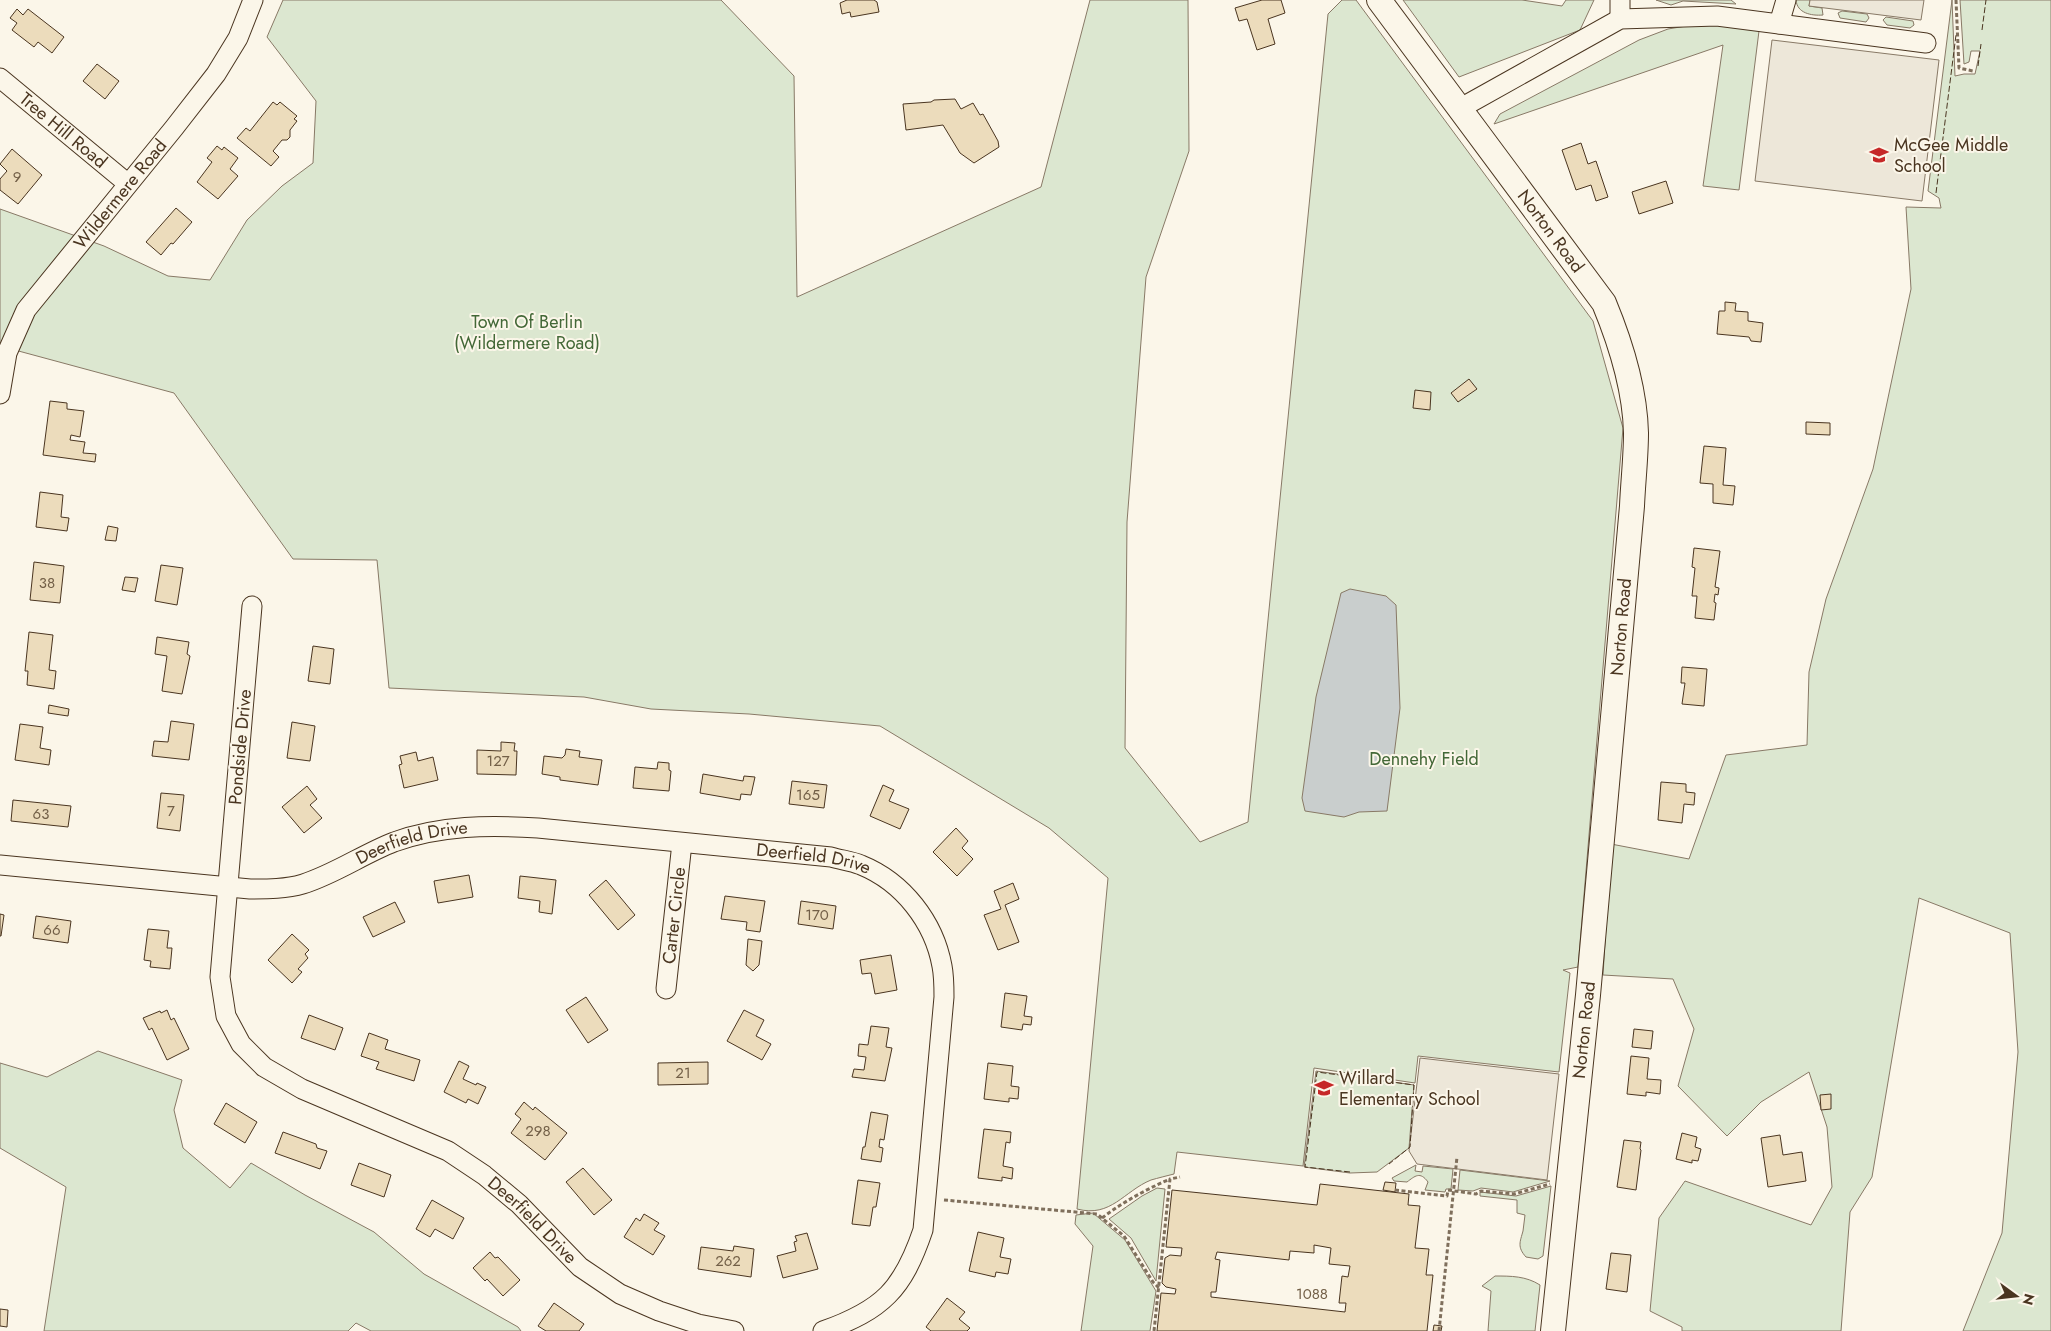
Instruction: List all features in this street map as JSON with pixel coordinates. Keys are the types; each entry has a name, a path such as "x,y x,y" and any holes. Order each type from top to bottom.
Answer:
{"main road":[{"name":"Norton Road","path":"1378,0 1604,303 1619,339 1633,400 1636,434 1632,506 1591,954 1553,1331"}],"street":[{"name":"Wildermere Road","path":"0,394 7,353 26,310 216,74 238,38 253,0"},
{"path":"1620,0 1620,19"},
{"path":"1779,24 1786,0"},
{"path":"1459,109 1620,19 1717,16 1926,43"},
{"name":"Tree Hill Road","path":"0,78 127,183"},
{"name":"Pondside Drive","path":"228,887 252,606"},
{"name":"Deerfield Drive","path":"0,865 228,887 277,889 302,884 322,877 394,842 460,827 499,826 538,828 831,857 860,864 882,876 902,892 921,914 935,938 942,967 944,997 923,1230 913,1260 897,1286 874,1307 848,1322 823,1331"},
{"name":"Carter Circle","path":"666,989 682,843"},
{"name":"Deerfield Drive","path":"228,887 220,977 226,1016 241,1044 264,1067 302,1089 448,1152 484,1175 519,1204 580,1267 620,1294 658,1311 698,1324 734,1331"}],"path":[{"path":"1956,0 1959,68 1972,71"},
{"path":"1440,1331 1457,1158"},
{"path":"1102,1218 1151,1187 1180,1177"},
{"path":"1154,1331 1170,1180"},
{"path":"1395,1190 1447,1196 1448,1190 1476,1194 1481,1190 1514,1194 1552,1184"},
{"path":"944,1200 1035,1210 1092,1212 1124,1236 1153,1282 1159,1288"}],"green space":[{"name":"Town Of Berlin (Wildermere Road)","path":"283,0 721,0 794,76 797,297 1041,187 1090,0 1188,0 1189,151 1146,277 1127,522 1125,748 1200,842 1248,822 1328,14 1342,0 1356,0 1593,321 1623,428 1578,967 1563,970 1570,973 1559,1072 1418,1056 1415,1083 1314,1068 1303,1166 1177,1152 1174,1174 1151,1180 1141,1185 1108,1207 1089,1211 1077,1209 1108,878 1049,828 880,726 749,714 651,709 584,697 389,688 377,560 293,559 174,393 0,346 0,209 104,246 168,276 210,280 247,220 282,186 313,163 316,101 267,37"},
{"path":"1403,0 1522,0 1562,6 1566,0 1594,0 1580,30 1459,77"},
{"path":"1656,0 1731,0 1736,4 1683,1 1671,5"},
{"path":"1796,0 1810,0 1809,6 1822,8 1823,15 1805,13 1799,8"},
{"path":"1952,0 1955,76 1975,74 1980,51 1971,51 1969,62 1964,64 1960,0 2051,0 2051,1331 1963,1331 2002,1233 2018,1052 2010,933 1919,898 1872,1177 1850,1212 1841,1331 1682,1331 1682,1327 1650,1311 1659,1218 1685,1181 1811,1225 1832,1187 1827,1127 1809,1072 1761,1102 1727,1136 1678,1086 1694,1029 1673,979 1603,975 1611,844 1689,859 1726,755 1807,745 1809,672 1826,599 1873,469 1911,289 1906,207 1941,208 1939,198 1928,191"},
{"path":"1842,11 1867,14 1869,18 1866,22 1840,18 1838,13"},
{"path":"1886,17 1913,21 1914,25 1910,28 1887,25 1883,20"},
{"path":"1698,24 1755,27 1759,31 1739,190 1703,186 1723,45 1494,124 1500,114 1639,40 1668,29"},
{"path":"98,1051 182,1080 174,1110 183,1148 230,1188 251,1163 374,1232 424,1274 518,1327 521,1331 371,1331 356,1323 348,1331 44,1331 66,1187 0,1148 0,1063 47,1077"},
{"path":"1316,1071 1414,1085 1409,1148 1377,1172 1350,1173 1304,1167"},
{"path":"1416,1165 1415,1171 1422,1172 1423,1166 1453,1169 1451,1189 1446,1189 1445,1192 1425,1190 1428,1182 1420,1176 1415,1176 1407,1182 1394,1181 1392,1178"},
{"path":"1460,1170 1550,1181 1513,1192 1481,1188 1473,1191 1458,1190"},
{"path":"1551,1186 1543,1256 1538,1259 1526,1257 1521,1250 1520,1244 1525,1215 1517,1213 1517,1200 1480,1196 1480,1192 1516,1196"},
{"path":"1157,1188 1165,1189 1156,1281 1131,1238 1109,1219"},
{"path":"1093,1213 1125,1240 1156,1291 1150,1331 1081,1331 1093,1246 1075,1224 1076,1215"},
{"path":"1495,1276 1524,1278 1540,1285 1535,1331 1488,1331 1491,1291 1482,1286"}],"shaded area":[{"path":"1810,0 1924,0 1921,20 1809,6"},
{"path":"1772,40 1939,60 1922,201 1755,181"},
{"path":"1350,589 1386,596 1396,605 1400,708 1387,811 1359,812 1344,817 1305,811 1302,798 1316,697 1341,593"},
{"path":"1420,1058 1559,1074 1547,1180 1417,1164 1409,1151"}],"building":[{"path":"847,0 874,0 877,2 879,12 851,17 850,12 842,14 840,3"},
{"path":"1262,0 1281,0 1285,13 1268,19 1275,44 1257,50 1247,19 1239,21 1235,8"},
{"path":"17,9 23,15 28,9 64,37 52,53 38,42 34,47 12,30 17,23 10,18"},
{"path":"97,64 119,81 105,99 83,81"},
{"path":"955,99 961,109 973,103 980,115 983,114 998,141 999,147 974,163 960,153 943,125 906,130 903,104"},
{"path":"273,102 277,105 280,102 297,116 294,119 297,121 290,130 290,137 287,140 282,140 273,151 279,157 271,166 237,138 246,128 250,131"},
{"path":"1581,143 1588,164 1596,161 1608,197 1596,201 1591,185 1576,190 1562,150"},
{"path":"217,146 222,150 224,147 238,158 230,169 238,176 218,199 197,182 212,162 207,158"},
{"path":"12,149 42,175 18,204 0,190 0,179 7,171 0,164"},
{"path":"1666,181 1673,203 1639,214 1632,192"},
{"path":"176,208 192,222 161,255 146,242"},
{"path":"1725,302 1736,303 1735,311 1748,312 1748,321 1763,323 1761,342 1751,341 1749,337 1717,334 1719,311 1725,311"},
{"path":"1469,379 1477,389 1458,402 1451,393"},
{"path":"1415,390 1431,392 1430,410 1413,408"},
{"path":"50,401 67,403 67,409 84,411 80,437 71,435 70,440 85,442 83,453 96,454 95,462 43,455"},
{"path":"1806,422 1830,423 1830,435 1806,434"},
{"path":"1704,446 1726,448 1723,485 1735,486 1733,505 1713,503 1713,484 1700,483"},
{"path":"40,492 63,495 61,517 69,518 67,531 36,527"},
{"path":"108,526 118,528 116,541 105,540"},
{"path":"1694,548 1720,551 1715,587 1719,588 1718,595 1715,594 1714,620 1695,618 1697,596 1692,596 1695,568 1692,567"},
{"path":"34,562 64,566 60,603 30,600"},
{"path":"161,565 183,568 177,605 155,601"},
{"path":"125,577 138,578 135,592 122,590"},
{"path":"29,632 53,635 49,670 56,671 54,689 27,685 28,671 25,671"},
{"path":"157,637 189,642 187,654 190,656 182,694 162,691 167,656 155,654"},
{"path":"313,646 334,649 330,684 308,681"},
{"path":"1682,667 1707,669 1704,706 1682,704 1685,683 1681,683"},
{"path":"49,705 69,709 68,716 48,713"},
{"path":"171,721 194,724 189,760 152,756 154,741 168,742"},
{"path":"292,722 315,726 310,761 287,758"},
{"path":"20,724 43,727 40,748 51,750 49,765 15,760"},
{"path":"501,742 515,743 514,751 517,751 516,775 477,774 477,750 501,751"},
{"path":"566,749 580,751 579,757 602,760 598,785 560,780 560,777 542,774 544,756 562,758 565,755"},
{"path":"416,752 418,761 433,757 438,780 404,788 399,765 402,764 400,756"},
{"path":"658,762 669,763 669,770 671,771 669,791 633,788 635,767 657,769"},
{"path":"703,774 743,781 744,776 755,777 751,795 741,794 740,800 700,793"},
{"path":"792,781 827,785 824,808 789,804"},
{"path":"1661,782 1686,784 1686,792 1695,793 1694,805 1684,804 1682,823 1658,820"},
{"path":"883,785 894,790 889,801 909,809 900,829 870,816"},
{"path":"307,786 317,799 310,805 322,818 304,833 282,807"},
{"path":"161,793 184,795 180,831 157,828"},
{"path":"13,800 71,806 68,827 11,821"},
{"path":"956,828 968,841 962,848 973,859 957,876 933,852"},
{"path":"469,875 473,897 438,903 434,881"},
{"path":"520,876 556,880 552,914 539,912 540,901 518,898"},
{"path":"606,880 635,915 618,930 589,895"},
{"path":"1013,883 1019,899 1005,905 1019,942 998,950 984,915 1001,909 994,891"},
{"path":"725,896 765,901 760,932 746,930 747,922 721,919"},
{"path":"801,901 836,906 833,929 798,924"},
{"path":"395,902 405,922 373,937 363,917"},
{"path":"0,914 4,915 1,936 0,936"},
{"path":"36,916 71,921 68,943 33,938"},
{"path":"148,929 169,931 167,948 172,948 170,969 150,967 151,961 144,960"},
{"path":"292,934 309,950 305,954 308,958 298,969 302,972 292,983 268,960"},
{"path":"748,939 762,941 759,965 753,971 746,965"},
{"path":"891,955 897,990 875,994 871,973 862,974 860,960"},
{"path":"1005,993 1027,996 1024,1016 1032,1017 1031,1025 1023,1024 1022,1030 1001,1027"},
{"path":"586,997 608,1030 588,1043 566,1010"},
{"path":"167,1010 171,1020 174,1018 189,1049 167,1060 152,1028 149,1030 143,1018"},
{"path":"744,1010 764,1020 756,1036 771,1044 762,1060 727,1041"},
{"path":"309,1015 343,1028 335,1050 301,1038"},
{"path":"871,1026 889,1028 886,1047 892,1048 885,1081 852,1077 854,1069 864,1070 866,1057 858,1056 859,1044 868,1045"},
{"path":"1634,1029 1653,1031 1651,1049 1632,1047"},
{"path":"369,1033 388,1040 385,1049 420,1060 414,1081 376,1069 379,1062 361,1056"},
{"path":"1631,1056 1649,1058 1647,1079 1661,1080 1660,1094 1646,1092 1646,1096 1627,1094"},
{"path":"459,1061 469,1066 463,1079 486,1087 478,1104 468,1099 466,1103 444,1092"},
{"path":"708,1062 708,1084 658,1085 658,1063"},
{"path":"988,1063 1013,1066 1011,1086 1019,1087 1018,1099 1009,1098 1009,1102 984,1099"},
{"path":"1831,1094 1831,1109 1821,1110 1820,1095"},
{"path":"524,1102 533,1110 535,1107 567,1133 545,1160 511,1133 521,1119 515,1114"},
{"path":"226,1103 257,1122 245,1143 214,1124"},
{"path":"871,1112 888,1115 884,1140 880,1139 879,1147 883,1148 881,1162 861,1159"},
{"path":"984,1129 1011,1132 1010,1143 1006,1142 1003,1166 1013,1168 1012,1179 1002,1177 1002,1181 978,1178"},
{"path":"283,1132 316,1144 317,1148 327,1151 320,1169 275,1153"},
{"path":"1682,1133 1697,1137 1695,1147 1701,1149 1698,1161 1692,1160 1692,1163 1676,1159"},
{"path":"1780,1135 1783,1155 1802,1152 1806,1181 1768,1187 1761,1138"},
{"path":"1624,1140 1641,1142 1636,1190 1617,1187"},
{"path":"359,1163 391,1175 384,1197 351,1185"},
{"path":"583,1168 612,1200 594,1215 566,1182"},
{"path":"858,1180 880,1183 876,1207 873,1207 870,1226 852,1224"},
{"path":"1385,1182 1396,1183 1395,1192 1383,1190"},
{"path":"1320,1184 1409,1194 1408,1205 1420,1206 1415,1248 1429,1249 1426,1275 1433,1275 1427,1331 1157,1331 1161,1293 1175,1294 1176,1289 1166,1287 1162,1283 1165,1258 1170,1255 1181,1256 1182,1248 1166,1247 1172,1190 1317,1205","holes":["1314,1245 1331,1248 1329,1264 1350,1266 1348,1277 1342,1276 1339,1303 1346,1303 1345,1312 1211,1297 1211,1292 1216,1292 1220,1260 1215,1259 1217,1252 1289,1260 1290,1251 1314,1253"]},
{"path":"432,1200 464,1218 453,1239 435,1229 430,1237 416,1229"},
{"path":"644,1214 659,1223 654,1230 665,1236 653,1255 624,1237 636,1218 640,1221"},
{"path":"978,1232 1004,1238 1000,1257 1011,1259 1008,1274 996,1272 995,1277 969,1271"},
{"path":"807,1233 818,1269 783,1278 777,1256 796,1251 794,1242 797,1241 795,1236"},
{"path":"734,1246 754,1249 751,1277 698,1269 701,1247 733,1251"},
{"path":"490,1252 495,1258 498,1257 520,1280 503,1296 487,1279 485,1281 473,1268"},
{"path":"1611,1253 1631,1255 1627,1292 1606,1289"},
{"path":"947,1298 965,1312 959,1319 970,1328 967,1331 931,1331 926,1327"},
{"path":"554,1303 584,1324 579,1331 546,1331 538,1326"},
{"path":"0,1309 8,1310 7,1327 0,1326"},
{"path":"1434,1325 1442,1326 1441,1331 1433,1331"}],"fence":[{"path":"1982,30 1986,0"},
{"path":"1936,193 1956,35"},
{"path":"1978,66 1981,44"},
{"path":"1350,1172 1305,1167 1317,1072 1414,1085 1410,1147 1389,1164"}],"place":[{"name":"McGee Middle School","path":"1879,155"},
{"name":"Willard Elementary School","path":"1324,1088"}],"park label":[{"name":"Dennehy Field","path":"1424,759"}]}
